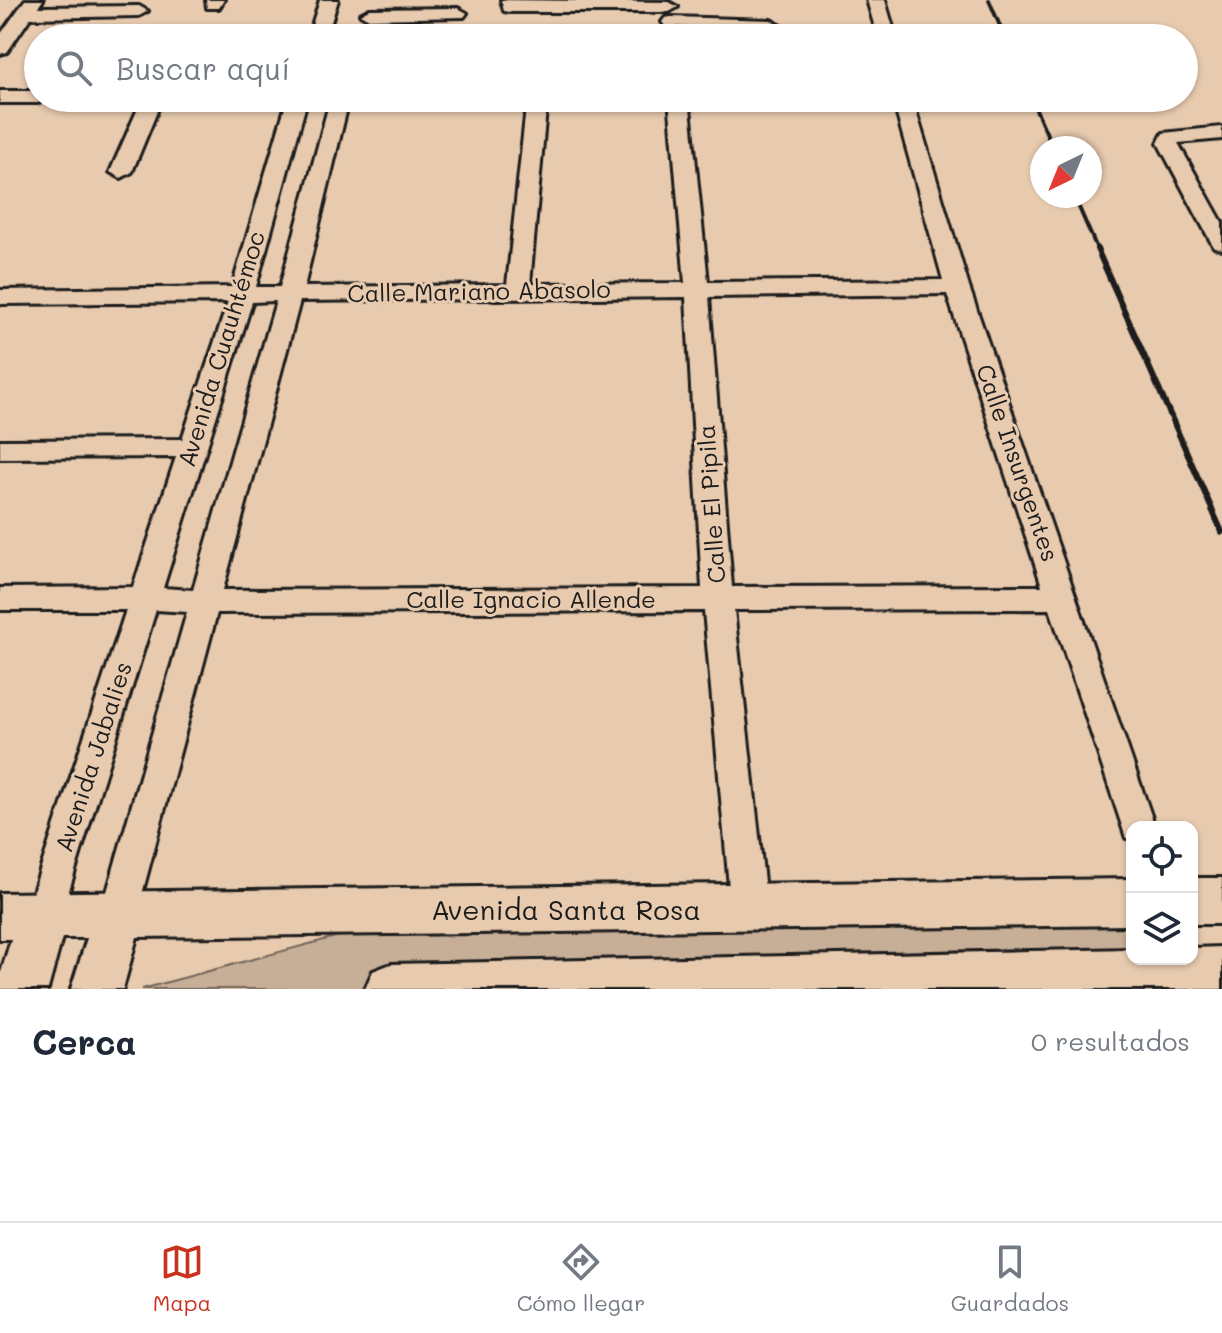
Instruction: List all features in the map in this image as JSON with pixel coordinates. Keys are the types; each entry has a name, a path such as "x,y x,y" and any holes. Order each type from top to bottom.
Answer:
{"main road":[{"path":"1198,901 1222,901"},
{"name":"Avenida Santa Rosa","path":"22,916 1126,902"},
{"path":"97,989 119,913"},
{"path":"22,916 22,989"},
{"path":"391,989 1192,973"}],"street":[{"path":"321,24 329,0"},
{"path":"510,0 510,7 758,24"},
{"path":"876,0 883,24"},
{"path":"0,48 30,6 139,11"},
{"path":"368,13 458,13"},
{"path":"0,97 24,97"},
{"path":"121,172 147,112"},
{"name":"Avenida Cuauhtémoc","path":"145,598 242,294 294,112"},
{"name":"Avenida Cuauhtémoc","path":"205,602 290,295 336,112"},
{"path":"518,291 536,112"},
{"name":"Calle El Pipila","path":"680,112 697,289 718,599 749,909"},
{"name":"Calle Insurgentes","path":"906,112 957,287 1136,821"},
{"path":"1222,133 1170,137 1168,143 1222,242"},
{"name":"Calle Mariano Abasolo","path":"0,297 957,287"},
{"path":"0,449 191,448"},
{"name":"Calle Ignacio Allende","path":"0,599 145,598 205,602 1063,597"},
{"name":"Avenida Jabalies","path":"22,916 145,598"},
{"path":"119,913 205,602"}],"shaded area":[{"path":"1126,903 1126,959 432,989 142,989 402,919"}],"railway":[{"path":"989,0 999,24"},
{"path":"1037,112 1048,136"},
{"path":"1079,208 1098,251"},
{"path":"1097,249 1222,532"}]}
